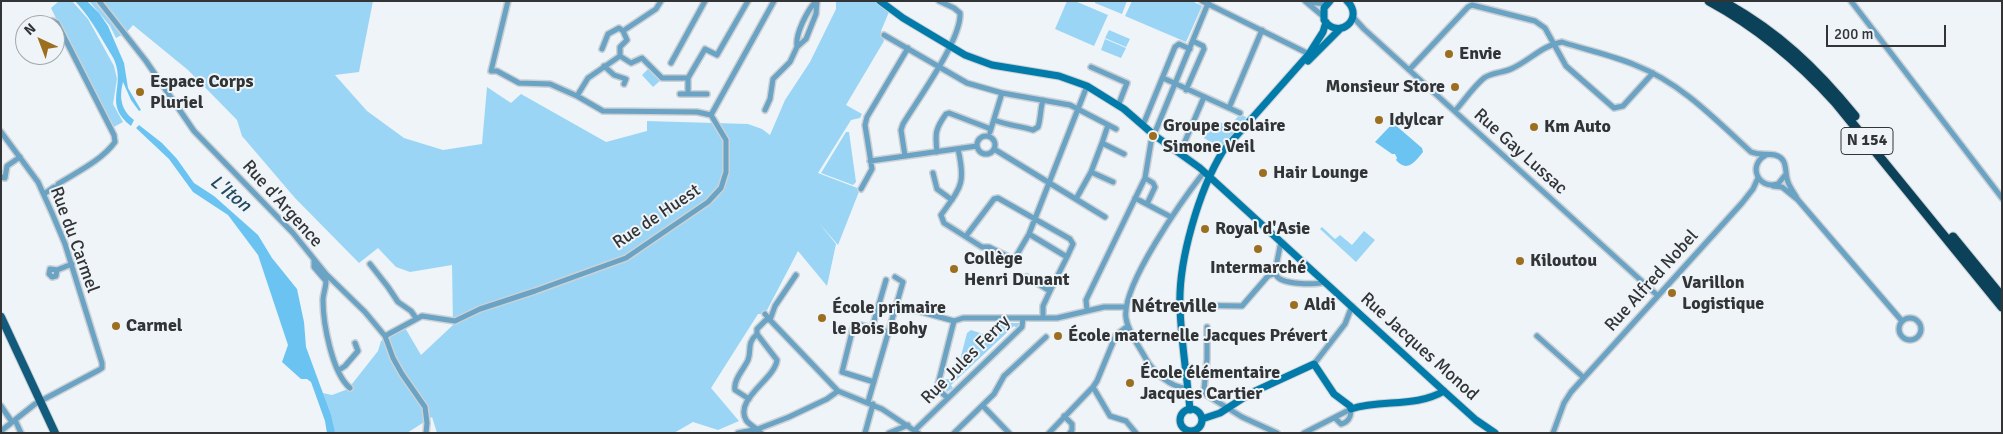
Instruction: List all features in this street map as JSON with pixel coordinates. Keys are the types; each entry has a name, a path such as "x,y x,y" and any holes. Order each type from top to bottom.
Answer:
{"highway":[{"name":"N 154","path":"1709,1 1764,36 1814,79 1846,115 2002,307"},
{"name":"N 154","path":"1722,1 1773,34 1800,55 1818,73 2002,297"}],"main road":[{"path":"1,317 55,433"}],"street":[{"name":"Rue d'Argence","path":"99,1 146,61 194,131 293,233 314,260 365,312 385,336 393,358 402,374 425,407 426,433"},
{"path":"508,1 491,71 497,71 519,83 550,84 577,96 603,111 697,112 711,115 774,1"},
{"path":"623,31 656,9 662,1"},
{"path":"671,63 705,1"},
{"path":"688,94 688,78 705,49 717,55 748,1"},
{"path":"797,47 798,31 804,23 808,11 816,1"},
{"path":"765,110 770,99 773,79 790,62 797,47 803,43 808,35 810,25 816,14 816,1"},
{"name":"Rue Jacques Monod","path":"880,1 903,18 966,55 992,65 1059,76 1087,86 1118,106 1207,175 1476,420 1495,433"},
{"path":"905,156 903,124 950,46 961,21 960,13 954,8 938,1"},
{"path":"1202,1 1309,54"},
{"path":"1188,388 1180,387 1151,369 1128,326 1126,306 1145,261 1171,217 1236,141 1336,31 1348,25 1353,17 1354,4 1347,1"},
{"path":"1851,1 2002,198"},
{"path":"1190,410 1183,356 1180,305 1184,256 1207,175 1234,138 1309,54 1323,32 1325,20 1323,12 1328,2 1306,2"},
{"path":"1306,2 1332,27 1340,29"},
{"path":"1087,310 1086,300 1145,178 1150,146 1154,135 1209,3"},
{"path":"1409,70 1472,5 1535,21 1545,28 1566,66 1614,108 1623,106 1652,73"},
{"name":"Rue Gay Lussac","path":"1353,17 1657,295"},
{"path":"1348,25 1364,28"},
{"path":"602,49 608,34 619,28 623,31 627,40 620,48 620,56"},
{"path":"1229,108 1262,30"},
{"path":"884,35 966,83 1002,93 1062,103 1078,108 1116,129"},
{"path":"44,194 54,187 57,188 58,184 110,149 115,142 114,135 65,39"},
{"path":"1186,90 1204,49 1203,46 1193,41"},
{"path":"1455,111 1483,79 1492,74 1513,68 1554,43 1562,42 1624,60 1672,84 1695,101 1751,152 1761,155 1777,155 1782,158 1786,166 1788,181 1798,200"},
{"path":"1561,57 1563,50 1568,44"},
{"path":"1143,125 1177,45 1190,49"},
{"path":"861,189 871,172 865,125 867,117 908,48"},
{"path":"577,96 588,78 620,56"},
{"path":"620,56 630,63 642,58 662,78 688,78"},
{"path":"604,66 614,75 626,79 624,84"},
{"path":"1091,67 1127,83 1118,106"},
{"path":"1162,78 1240,113"},
{"path":"958,149 962,178 952,200 940,215 941,218 944,223 982,247 989,247 1011,258 1015,258 1029,234 1087,86"},
{"path":"989,137 1002,93"},
{"path":"680,94 707,94"},
{"path":"1180,153 1204,97"},
{"path":"994,120 1009,126 1014,124 1033,130 1038,127 1043,100"},
{"path":"937,152 935,132 946,114 991,129"},
{"name":"Rue de Huest","path":"416,318 430,316 455,321 480,309 626,258 708,202 721,188 726,172 727,155 726,140 711,115"},
{"path":"1076,199 1091,172 1108,125"},
{"name":"Rue du Carmel","path":"1,132 38,182 44,194 72,264 102,363 102,368 41,401"},
{"path":"977,146 981,138 989,137"},
{"path":"977,146 984,154 990,153 994,149 994,142 989,137"},
{"path":"1102,143 1124,154"},
{"path":"870,161 977,146"},
{"path":"994,149 1106,217"},
{"path":"1751,152 1758,178 1771,186 1786,189 1798,200 1902,321"},
{"path":"1756,166 1760,159 1767,155"},
{"path":"1,177 5,178 4,166 20,157"},
{"path":"1091,172 1113,182"},
{"path":"933,173 937,189 952,200"},
{"path":"1771,186 1781,182 1786,174"},
{"path":"1145,178 1153,183 1155,187 1147,204"},
{"name":"Rue Alfred Nobel","path":"1742,203 1753,189 1758,178"},
{"name":"Rue Alfred Nobel","path":"1553,433 1564,403 1583,377 1742,203 1758,188 1771,186"},
{"path":"966,236 994,199 998,198 1072,240 1067,257 1043,306 1042,318"},
{"path":"1135,198 1171,217"},
{"path":"1029,234 1067,257"},
{"path":"1283,244 1280,246 1276,273 1278,278 1282,281 1306,284 1325,282"},
{"path":"314,260 314,267 326,281 323,301 330,349 345,384 350,388"},
{"path":"57,270 72,264"},
{"path":"370,264 398,302 411,311 416,318 385,336"},
{"path":"1180,305 1242,306 1268,276 1276,273"},
{"path":"770,320 776,306 796,275"},
{"path":"865,433 874,382 903,282 895,277"},
{"path":"1027,277 1050,291"},
{"path":"872,328 886,280"},
{"path":"896,305 954,321 963,318 1022,318"},
{"name":"Rue Jules Ferry","path":"916,431 1022,327 1022,318 1057,318 1104,307 1126,306"},
{"path":"1202,419 1227,409 1251,393 1314,364 1345,324 1352,306"},
{"path":"765,314 838,390 871,403 916,431"},
{"path":"1912,318 1918,322 1920,331 1916,337 1910,339 1901,335 1899,329 1902,321 1912,318"},
{"path":"749,398 734,387 749,358 748,348 750,342 766,320 770,320"},
{"path":"948,398 942,393 938,384 954,321"},
{"path":"874,382 846,375 841,371 854,326 860,325 888,332"},
{"path":"1049,433 1097,381 1116,335 1128,326"},
{"path":"1207,327 1205,394 1227,409 1277,433"},
{"path":"757,334 776,358 777,364 749,398 744,408 744,416 747,421 759,431"},
{"path":"1537,336 1583,377"},
{"path":"954,433 994,394 1004,376 1046,337"},
{"path":"339,370 358,351 354,343"},
{"path":"1314,364 1334,394 1350,406 1350,417 1341,424"},
{"path":"1093,386 1110,416 1126,421 1136,433"},
{"path":"738,433 759,431 826,399 838,390"},
{"path":"1304,433 1351,409 1370,404 1425,400 1444,391"},
{"path":"1,431 41,401"},
{"path":"1,406 22,433"},
{"path":"983,406 1009,433"},
{"path":"1176,433 1183,429 1196,432 1201,426 1202,419 1198,412 1190,410 1183,413 1181,416 1183,429"},
{"path":"1064,416 1072,424 1070,433"},
{"path":"1335,418 1341,424 1342,433"},
{"path":"1557,424 1560,433"},
{"path":"889,433 908,425"}],"shaded area":[{"path":"59,1 72,1 88,19 114,66 117,79 113,104 123,122 110,129 65,37 65,15 54,15 51,8"},
{"path":"75,1 87,1 108,26 124,63 128,88 141,110 139,111 131,100 123,82 121,98 126,112 134,120 131,126 123,118 116,103 118,80 114,60 93,24"},
{"path":"89,1 373,1 359,72 335,75 367,111 404,138 443,150 482,144 487,87 511,103 521,94 606,142 647,131 647,121 748,124 762,129 770,135 785,100 810,62 836,9 836,1 876,1 889,12 881,31 884,41 846,105 862,114 860,118 851,120 818,173 860,189 838,245 819,223 836,244 827,286 798,251 765,314 758,314 711,388 739,421 718,430 693,422 674,433 437,433 432,417 407,433 333,433 323,393 332,395 348,389 378,351 381,341 404,326 421,355 453,325 452,265 410,272 396,267 378,248 359,263 295,198 242,136 237,120 188,70 133,25 127,32 116,38 110,26"},
{"path":"1067,1 1075,1 1108,15 1094,46 1055,29"},
{"path":"1095,1 1127,1 1122,14 1095,3"},
{"path":"1132,1 1192,1 1202,6 1186,42 1125,16"},
{"path":"1109,30 1130,39 1126,47 1105,38"},
{"path":"1105,39 1126,48 1121,58 1101,50"},
{"path":"649,68 661,80 653,87 642,75"},
{"path":"1240,114 1246,117 1245,121 1220,148 1204,138 1216,121 1230,126"},
{"path":"1393,123 1422,148 1423,152 1411,165 1404,166 1400,164 1396,160 1395,154 1392,154 1375,142"},
{"path":"139,125 162,143 177,159 194,183 214,196 258,235 272,258 297,289 304,322 306,347 331,415 335,433 327,433 325,421 311,382 307,379 301,379 282,362 288,345 258,255 228,215 193,192 169,159 136,128"},
{"path":"846,132 849,132 856,182 853,185 821,173"},
{"path":"1322,227 1335,239 1340,235 1352,245 1364,231 1375,240 1356,262 1320,229"},
{"path":"1001,323 1020,323 1020,326 1017,328 1014,326 951,385 953,388 947,392 944,386 945,379 955,379 967,333 971,330 995,338"}],"place":[{"name":"Envie","path":"1449,54"},
{"name":"Monsieur Store","path":"1455,87"},
{"name":"Espace Corps Pluriel","path":"140,92"},
{"name":"Idylcar","path":"1379,120"},
{"name":"Km Auto","path":"1534,127"},
{"name":"Groupe scolaire Simone Veil","path":"1153,136"},
{"name":"Hair Lounge","path":"1263,173"},
{"name":"Royal d'Asie","path":"1205,229"},
{"name":"Intermarché","path":"1258,249"},
{"name":"Kiloutou","path":"1520,261"},
{"name":"Collège Henri Dunant","path":"954,269"},
{"name":"Varillon Logistique","path":"1672,293"},
{"name":"Aldi","path":"1294,305"},
{"name":"École primaire le Bois Bohy","path":"822,318"},
{"name":"Carmel","path":"116,326"},
{"name":"École maternelle Jacques Prévert","path":"1058,336"},
{"name":"École élémentaire Jacques Cartier","path":"1130,383"}],"district":[{"name":"Nétreville","path":"1174,307"}],"water label":[{"name":"L'Iton","path":"230,194"}]}
